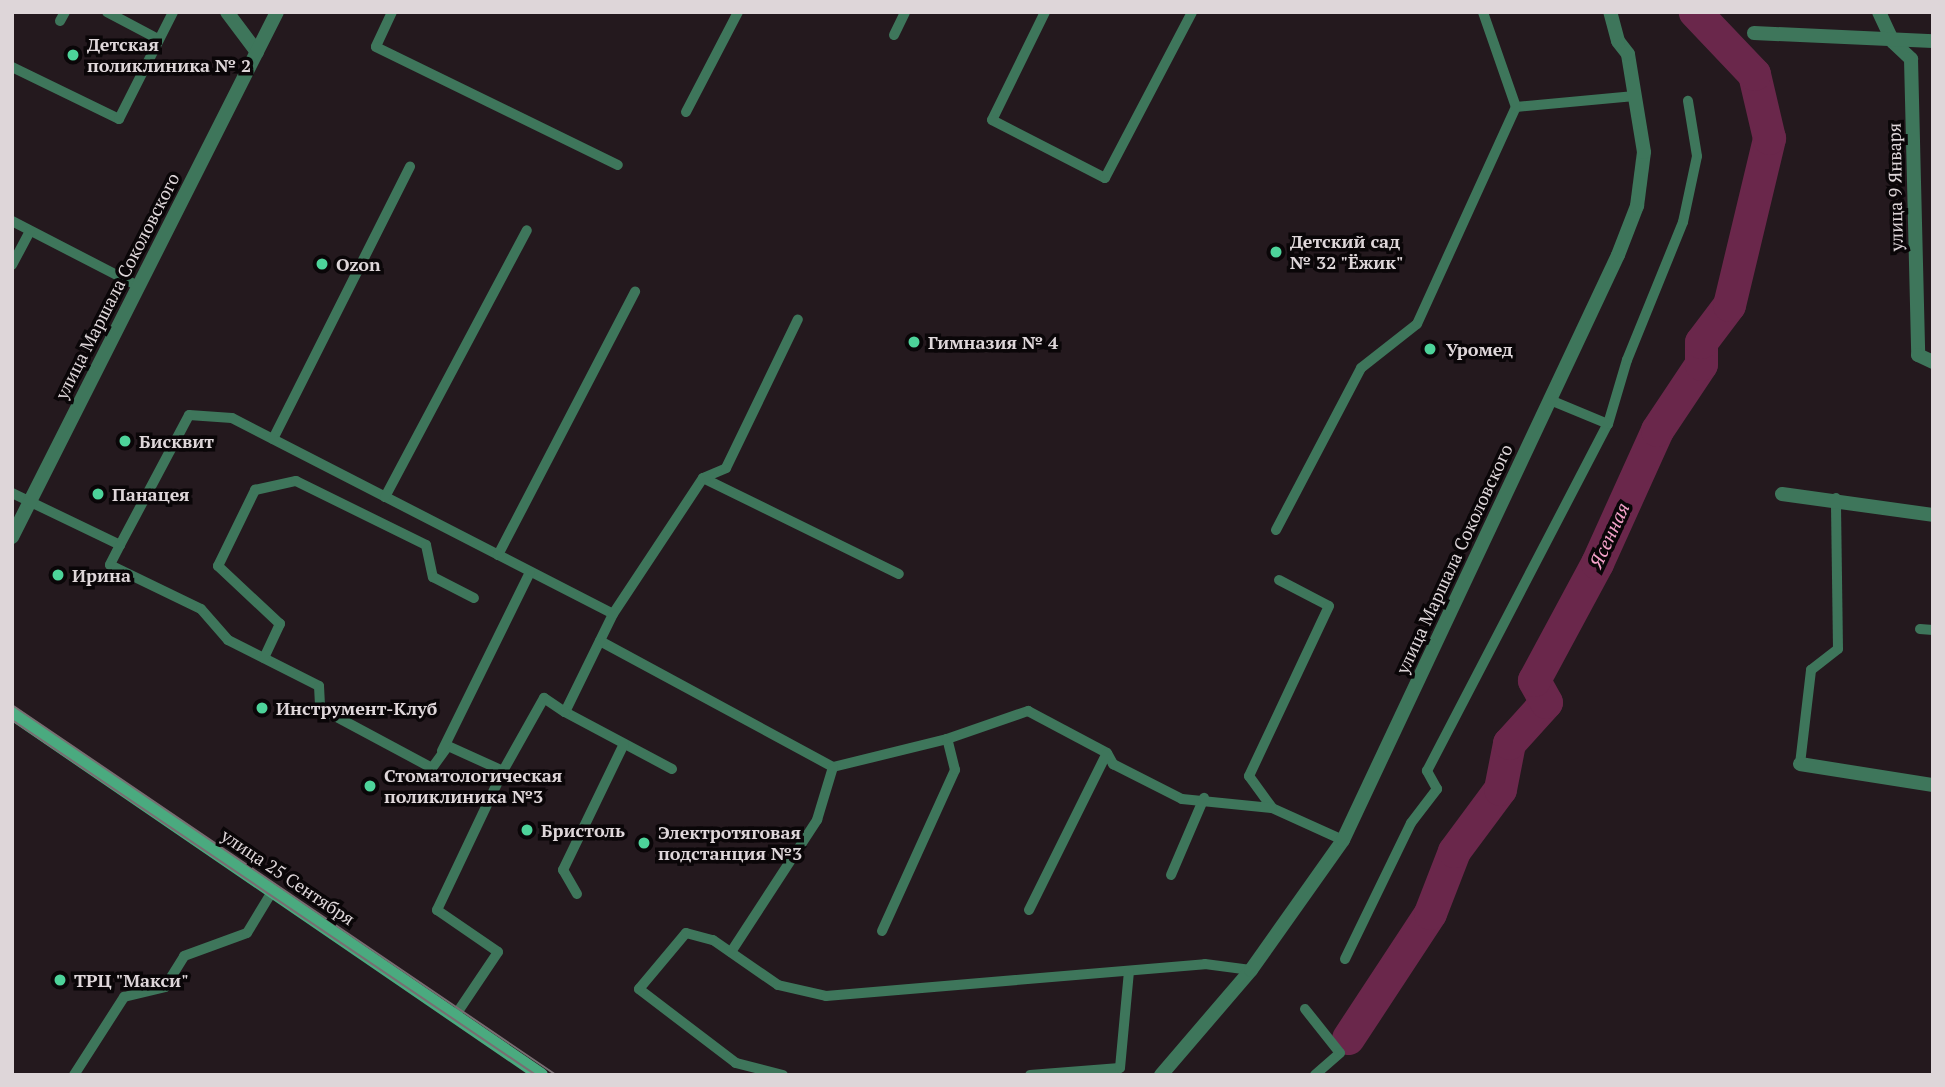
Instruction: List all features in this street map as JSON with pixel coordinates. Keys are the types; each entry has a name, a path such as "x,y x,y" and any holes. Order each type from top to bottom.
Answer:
{"main road":[{"name":"улица 25 Сентября","path":"12,713 541,1075"}],"street":[{"path":"227,12 257,52"},
{"name":"улица Маршала Соколовского","path":"12,537 277,12"},
{"name":"улица Маршала Соколовского","path":"1161,1075 1251,971 1343,840 1550,400 1637,206 1644,152 1628,54 1618,41 1610,12"},
{"name":"улица 9 Января","path":"1879,12 1893,41 1911,59 1918,355 1933,362"},
{"path":"1755,33 1933,41"},
{"path":"1782,494 1836,498 1933,516"},
{"path":"1800,764 1933,785"}],"lane":[{"path":"107,12 158,39"},
{"path":"12,67 118,119 173,12"},
{"path":"392,12 376,47 618,165"},
{"path":"686,112 737,12"},
{"path":"894,35 905,12"},
{"path":"1045,12 992,120 1105,178 1192,12"},
{"path":"1276,530 1361,368 1418,324 1516,107 1483,12"},
{"path":"1516,107 1634,96"},
{"path":"1345,959 1411,823 1437,789 1427,771 1608,424 1627,360 1683,222 1697,156 1688,102"},
{"path":"273,439 410,167"},
{"path":"12,221 138,286"},
{"path":"385,497 527,230"},
{"path":"12,265 30,231"},
{"path":"498,555 635,292"},
{"path":"565,712 613,614 703,478 726,468 798,319"},
{"path":"1550,400 1608,424"},
{"path":"503,771 448,746 432,768 320,708 319,686 228,640 201,609 110,565 189,415 232,418 613,614"},
{"path":"703,478 899,574"},
{"path":"264,658 280,624 218,566 255,490 296,481 414,539 426,545 433,577 474,598"},
{"path":"12,493 120,545"},
{"path":"1800,764 1811,670 1838,649 1836,498"},
{"path":"437,762 530,572"},
{"path":"1272,808 1249,776 1329,606 1279,580"},
{"path":"1920,629 1933,630"},
{"path":"600,641 832,767 947,738 1028,711 1107,753 1113,764 1182,799 1203,798 1272,808 1343,840"},
{"path":"455,1016 498,952 437,910 503,771 544,698 672,769"},
{"path":"882,931 955,770 947,738"},
{"path":"578,894 563,870 624,744"},
{"path":"1029,910 1107,753"},
{"path":"731,953 817,820 832,767"},
{"path":"1171,876 1203,798"},
{"path":"74,1075 124,997 165,986 184,956 247,933 273,890"},
{"path":"783,1075 736,1063 639,989 686,933 713,940 778,985 826,996 1205,964 1251,971"},
{"path":"1030,1075 1120,1068 1129,971"},
{"path":"1305,1009 1340,1053 1315,1075"}],"waterway":[{"name":"Ясенная","path":"1348,1038 1430,913 1454,851 1500,789 1509,743 1546,702 1534,680 1597,563 1657,430 1701,364 1701,342 1729,305 1769,138 1754,74 1695,12"}],"tram line":[{"path":"12,705 556,1075"},
{"path":"12,720 536,1075"}],"place":[{"name":"Детская поликлиника № 2","path":"73,55"},
{"name":"Детский сад № 32 \"Ёжик\"","path":"1276,252"},
{"name":"Ozon","path":"322,264"},
{"name":"Гимназия № 4","path":"914,342"},
{"name":"Уромед","path":"1430,349"},
{"name":"Бисквит","path":"125,441"},
{"name":"Панацея","path":"98,494"},
{"name":"Ирина","path":"58,575"},
{"name":"Инструмент-Клуб","path":"262,708"},
{"name":"Стоматологическая поликлиника №3","path":"370,786"},
{"name":"Бристоль","path":"527,830"},
{"name":"Электротяговая подстанция №3","path":"644,843"},
{"name":"ТРЦ \"Макси\"","path":"60,980"}]}
